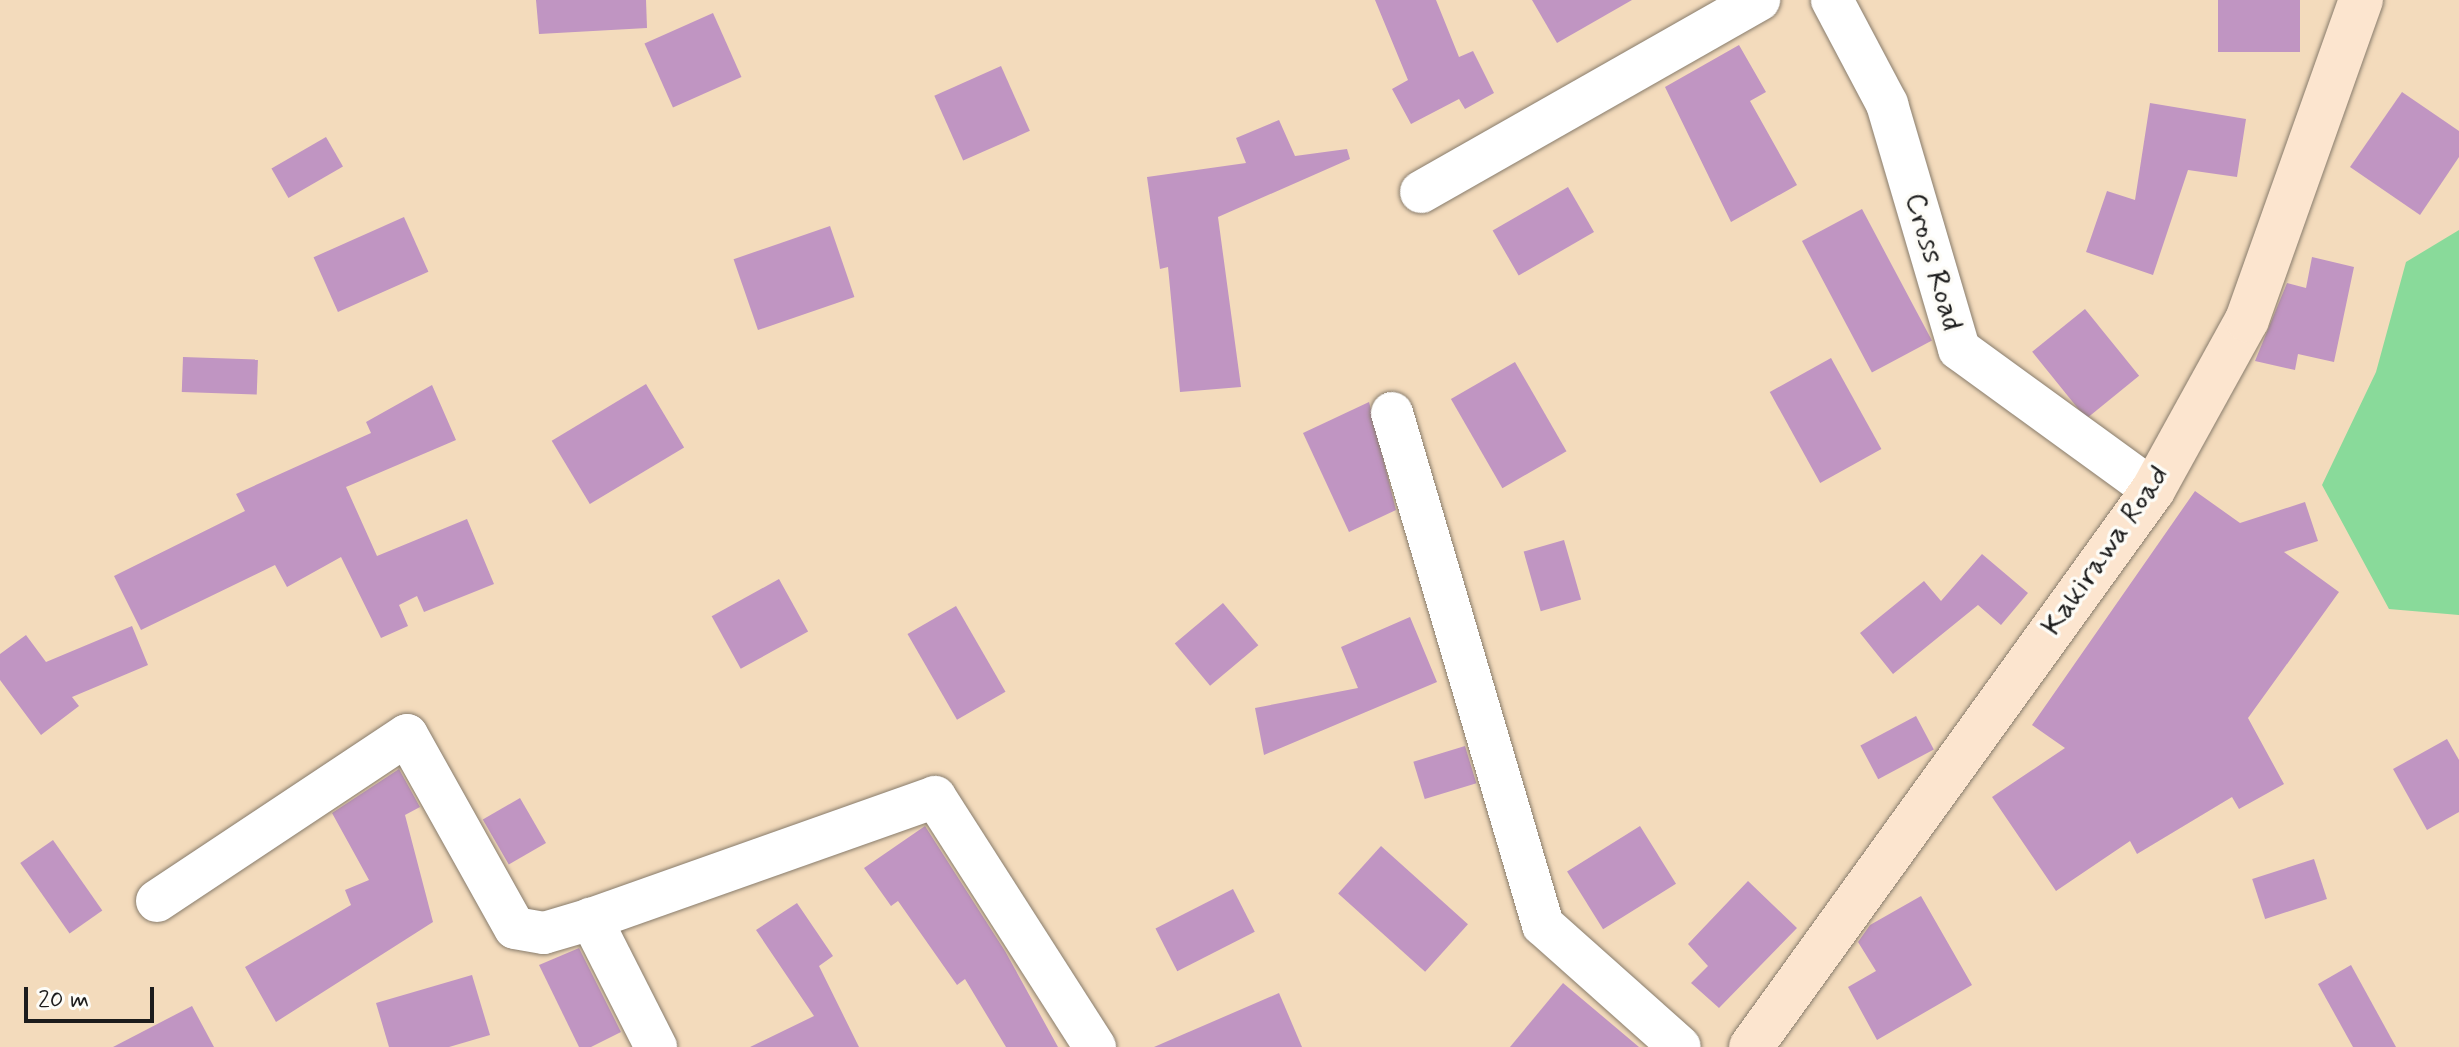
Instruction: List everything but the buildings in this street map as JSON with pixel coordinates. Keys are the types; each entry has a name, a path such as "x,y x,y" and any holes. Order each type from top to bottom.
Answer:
{"street":[{"path":"1421,192 1759,0"},
{"name":"Cross Road","path":"1832,0 1887,104 1959,349 2153,490"},
{"name":"Kakirawa Road","path":"1751,1047 2153,490 2247,320 2361,0"},
{"path":"1392,413 1543,925 1680,1047"},
{"path":"157,901 407,735 515,928 544,933 935,797 1095,1047"},
{"path":"591,919 656,1047"}],"green space":[{"path":"2459,230 2459,615 2389,609 2322,485 2376,372 2406,262"}]}
